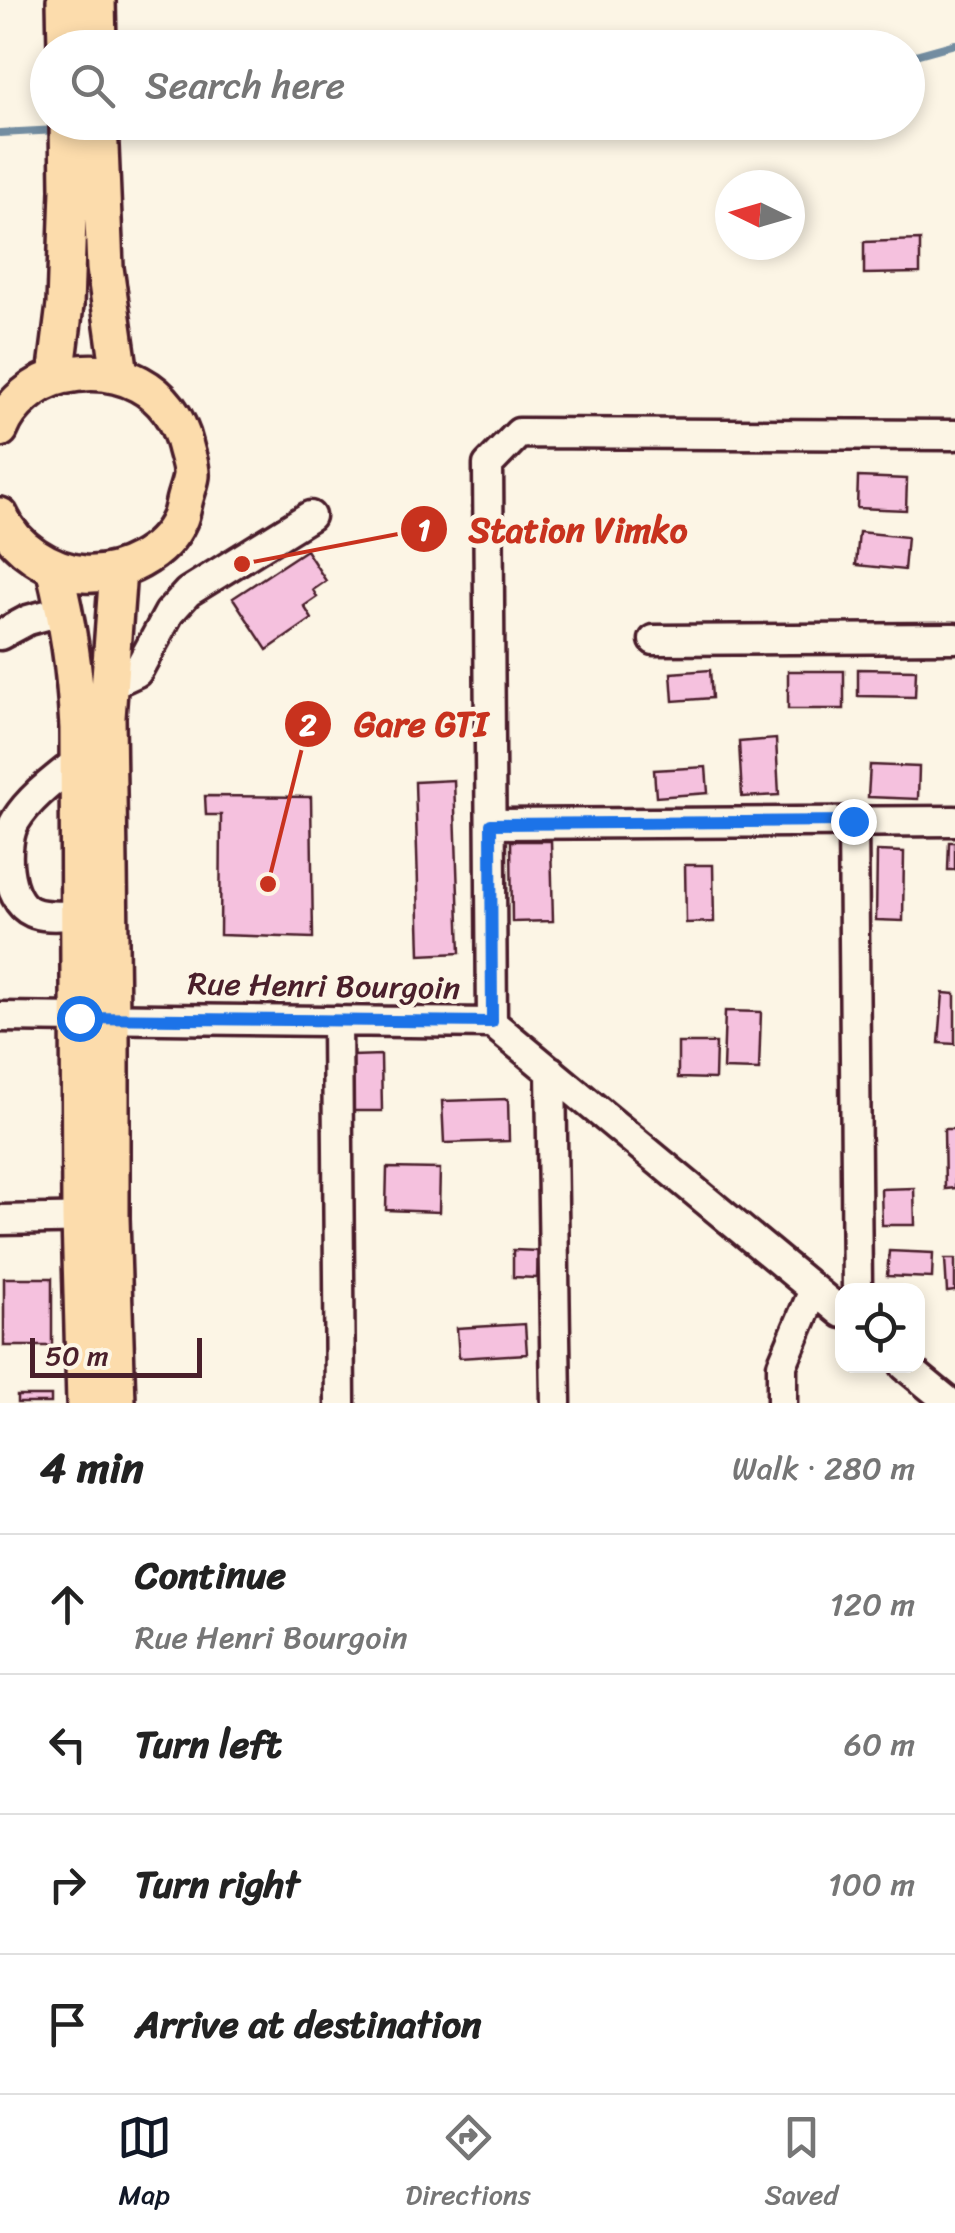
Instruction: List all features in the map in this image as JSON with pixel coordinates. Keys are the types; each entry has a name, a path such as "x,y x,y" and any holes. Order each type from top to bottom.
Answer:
{"main road":[{"path":"65,0 66,30"},
{"path":"97,0 98,30"},
{"path":"56,377 65,304 68,140"},
{"path":"100,140 105,268 120,376"},
{"path":"0,429 26,394 56,377 88,371 120,376 147,389 170,410 180,427 191,474 179,521 143,559 118,570 86,574 54,567 24,549 0,516"},
{"path":"54,567 75,667 79,915 95,1018"},
{"path":"85,1403 96,1218 95,1018 106,717 118,570"},
{"path":"96,1218 117,1403"}],"street":[{"path":"492,1022 488,465 520,433 955,436"},
{"path":"109,685 137,672 169,613 188,592 310,516"},
{"path":"0,635 28,620 65,610"},
{"path":"654,640 955,638"},
{"path":"78,760 15,820 9,834 8,871 18,901 27,910 79,915"},
{"path":"853,821 857,1283"},
{"path":"491,824 955,821"},
{"name":"Rue Henri Bourgoin","path":"0,1017 492,1022 835,1308"},
{"path":"337,1021 340,1403"},
{"path":"550,1071 556,1403"},
{"path":"0,1220 96,1218"},
{"path":"782,1403 782,1365 814,1290"},
{"path":"914,1373 950,1403"}],"building":[{"path":"920,240 920,273 864,274 864,242"},
{"path":"858,477 907,479 906,510 857,508"},
{"path":"859,532 907,537 904,570 856,565"},
{"path":"306,550 326,581 313,590 317,597 304,606 312,619 267,650 233,598"},
{"path":"858,669 916,670 915,697 858,696"},
{"path":"710,670 712,698 673,701 671,673"},
{"path":"788,671 844,671 844,709 788,709"},
{"path":"776,739 779,795 742,797 739,742"},
{"path":"870,765 919,767 918,799 868,797"},
{"path":"706,767 708,793 656,797 654,770"},
{"path":"454,780 460,953 420,955 415,782"},
{"path":"205,796 311,797 313,938 220,935 221,815 206,815"},
{"path":"511,841 551,841 553,921 512,922"},
{"path":"949,842 955,842 955,870 948,870"},
{"path":"877,851 904,852 903,921 876,920"},
{"path":"685,865 713,865 714,922 686,923"},
{"path":"943,993 955,994 955,1044 939,1043"},
{"path":"725,1011 761,1012 759,1070 723,1069"},
{"path":"678,1043 716,1043 715,1079 678,1078"},
{"path":"381,1055 382,1111 352,1111 352,1056"},
{"path":"508,1099 509,1141 444,1143 442,1101"},
{"path":"944,1129 955,1129 955,1188 945,1189"},
{"path":"387,1168 440,1169 439,1212 386,1210"},
{"path":"914,1188 915,1225 882,1225 881,1189"},
{"path":"513,1250 538,1251 537,1278 513,1277"},
{"path":"889,1251 933,1253 932,1278 887,1276"},
{"path":"945,1259 955,1259 955,1291 947,1292"},
{"path":"4,1278 52,1278 52,1346 4,1346"},
{"path":"525,1324 527,1354 459,1358 457,1328"},
{"path":"17,1396 51,1396 51,1403 17,1403"}],"waterway":[{"path":"925,52 955,44"},
{"path":"0,133 30,131"}],"place":[{"name":"Station Vimko","path":"242,564"},
{"name":"Gare GTI","path":"268,884"}],"route":[{"path":"79,1018 492,1022 491,824 853,821"}]}
